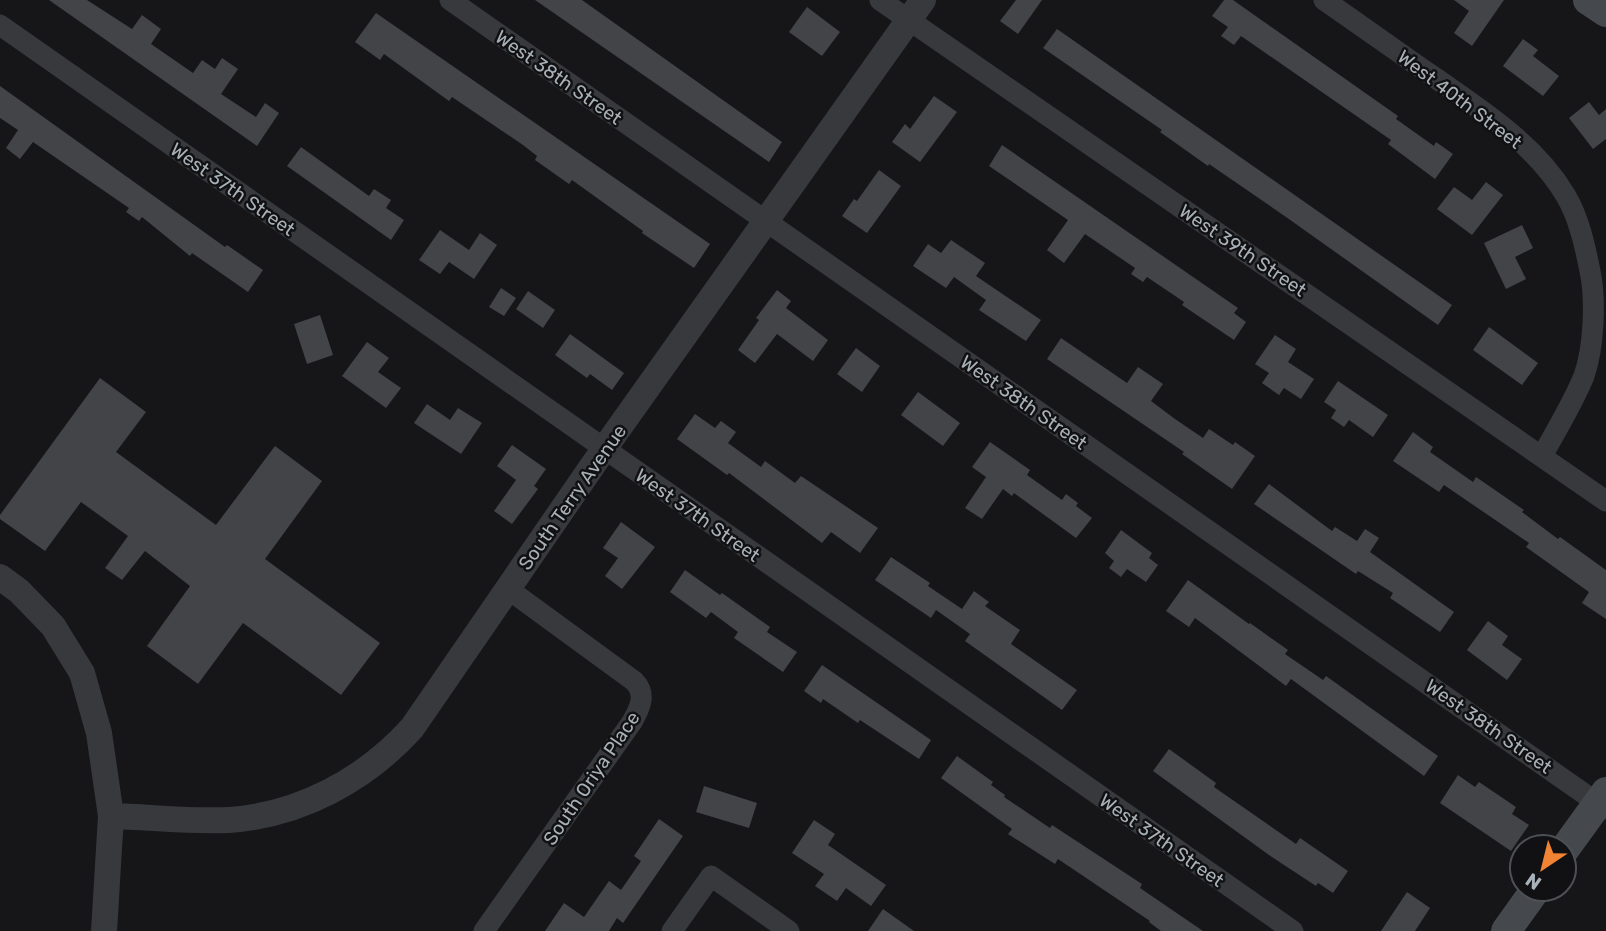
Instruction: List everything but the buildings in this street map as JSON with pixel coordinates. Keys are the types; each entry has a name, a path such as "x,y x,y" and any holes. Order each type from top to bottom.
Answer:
{"main road":[{"path":"1588,0 1606,12"},
{"path":"1578,833 1603,801"},
{"path":"1506,931 1526,903"}],"street":[{"name":"West 38th Street","path":"450,0 1603,801"},
{"name":"West 39th Street","path":"880,0 916,10 1606,502"},
{"name":"West 40th Street","path":"1324,0 1522,143 1548,170 1566,196 1579,225 1588,260 1594,291 1594,317 1585,373 1542,456"},
{"name":"South Terry Avenue","path":"111,816 228,820 273,813 325,795 394,748 412,729 604,449 916,10"},
{"name":"West 37th Street","path":"0,25 1293,931"},
{"path":"0,577 19,591 53,626 82,673 99,733 111,816 104,931"},
{"name":"South Oriya Place","path":"484,931 632,722 642,699 639,687 634,681 508,589"},
{"path":"672,931 711,876 789,931"}]}
